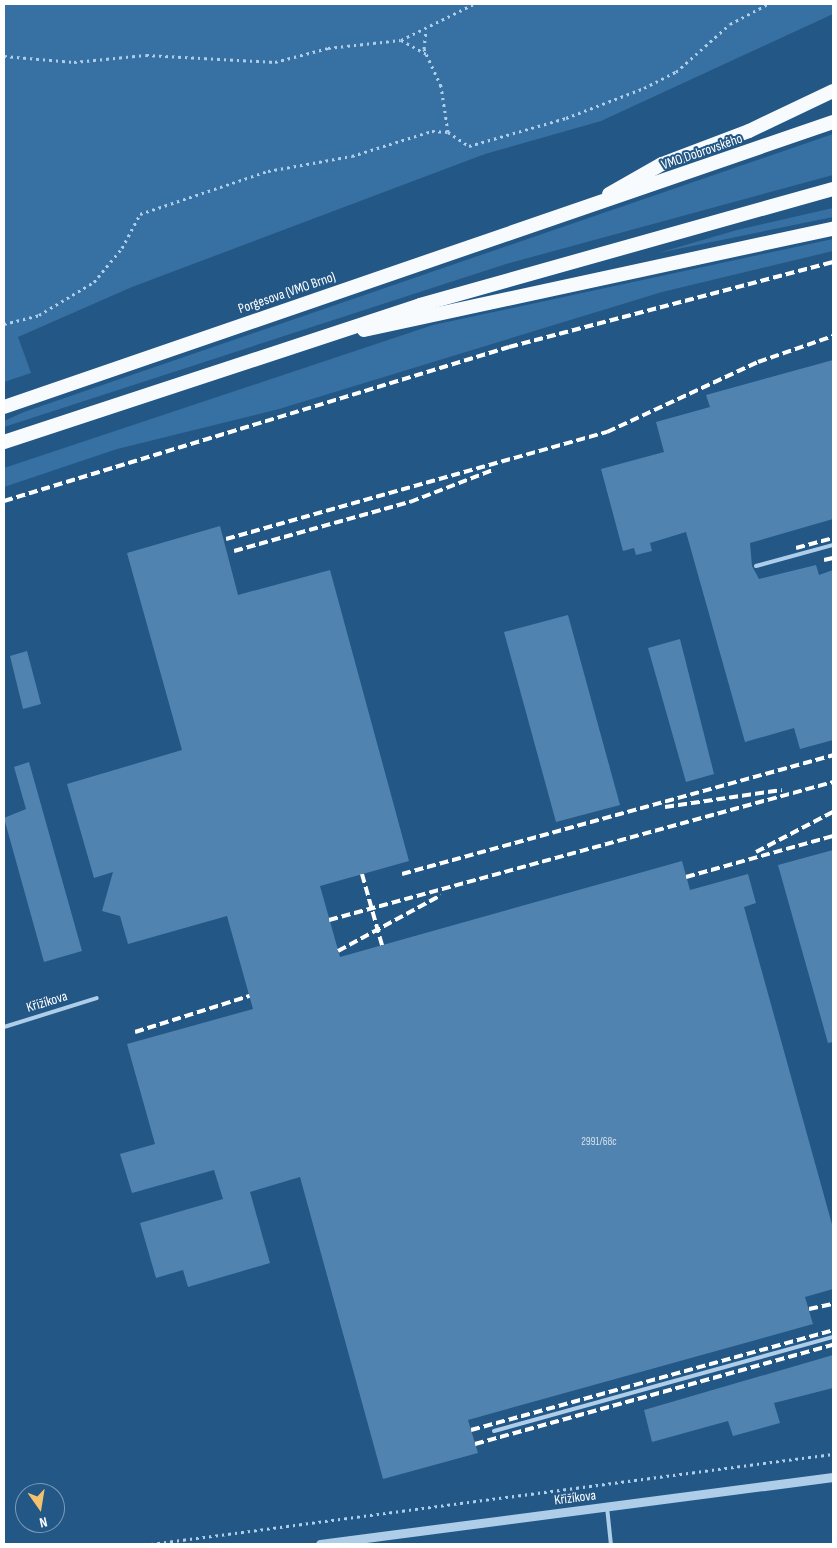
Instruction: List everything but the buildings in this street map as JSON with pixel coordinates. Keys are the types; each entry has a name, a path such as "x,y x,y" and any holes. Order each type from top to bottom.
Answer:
{"highway":[{"path":"580,211 662,164 749,131 833,91"},
{"name":"VMO Dobrovského","path":"580,211 833,122"},
{"path":"4,442 319,337 611,248 833,189"},
{"name":"Porgesova (VMO Brno)","path":"4,407 580,211"},
{"path":"319,337 431,319 833,229"}],"street":[{"name":"Křižíkova","path":"320,1544 833,1477"}],"lane":[{"path":"756,566 833,545"},
{"name":"Křížíkova","path":"4,1027 97,998"},
{"path":"494,1431 833,1337"},
{"path":"606,1507 611,1544"}],"path":[{"path":"4,56 74,62 146,55 275,62 328,48 401,40 426,30 474,4"},
{"path":"4,324 39,315 94,282 122,248 140,214 268,171 352,156 432,131 448,132 469,146 566,118 644,88 676,72 730,24 768,4"},
{"path":"426,30 426,54 442,86 448,132"},
{"path":"401,40 426,54"},
{"path":"151,1544 833,1454"}],"shaded area":[{"path":"4,4 833,4 833,14 601,121 485,154 132,287 18,337 31,373 4,382"},
{"path":"833,134 833,175 506,264 4,427 4,421 24,412"},
{"path":"833,208 833,217 658,253 737,230"},
{"path":"833,239 833,251 662,292 279,409 117,449 4,487 4,468 433,325"}],"railway":[{"path":"4,501 509,347 833,262"},
{"path":"226,539 607,432 758,362 833,336"},
{"path":"234,551 410,502 493,470"},
{"path":"796,548 833,538"},
{"path":"824,560 833,558"},
{"path":"402,874 833,755"},
{"path":"329,920 833,782"},
{"path":"665,807 782,790"},
{"path":"756,852 833,812"},
{"path":"686,877 833,836"},
{"path":"362,874 382,945"},
{"path":"338,951 441,895"},
{"path":"135,1032 249,996"},
{"path":"809,1309 833,1304"},
{"path":"471,1430 833,1330"},
{"path":"475,1444 833,1345"}]}
